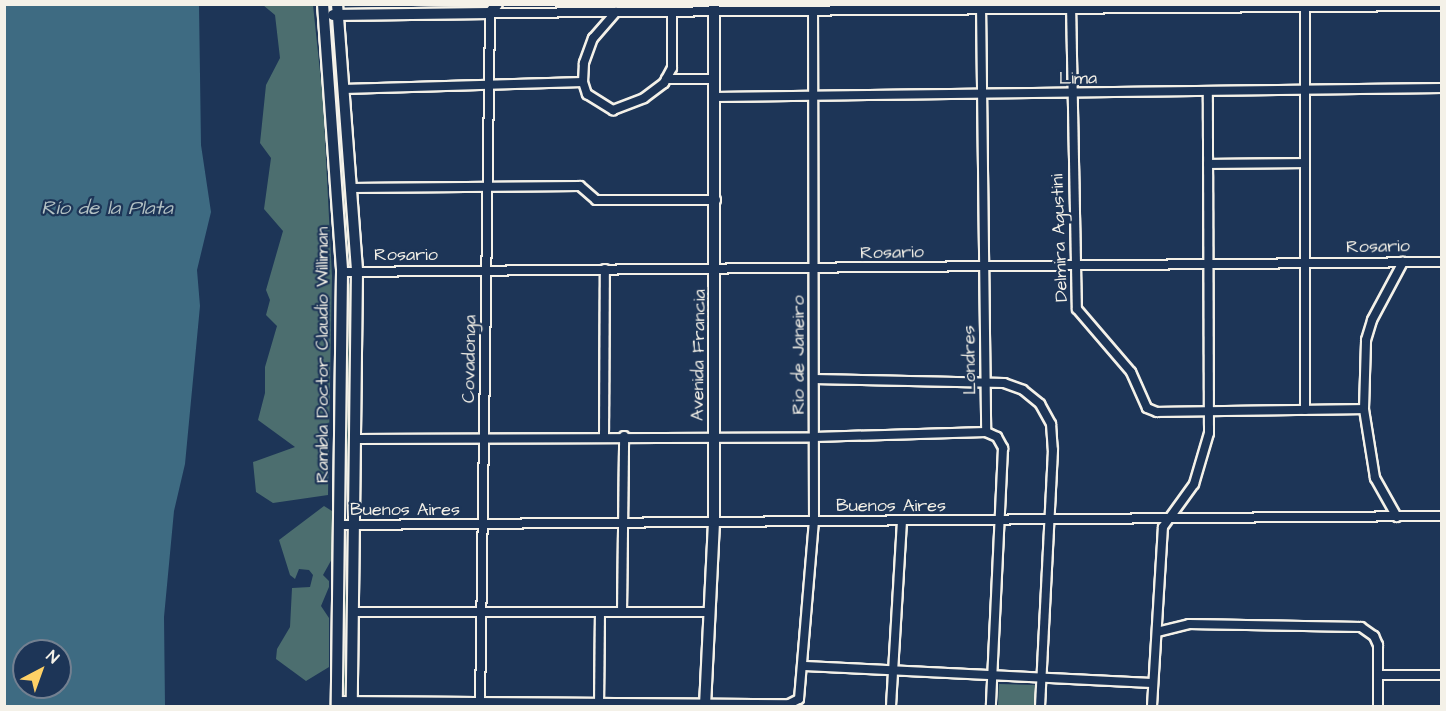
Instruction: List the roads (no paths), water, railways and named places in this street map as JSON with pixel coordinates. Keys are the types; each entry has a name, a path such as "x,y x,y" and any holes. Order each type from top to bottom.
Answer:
{"main road":[{"name":"Avenida Francia","path":"705,705 714,522 717,269 714,8"},
{"path":"323,10 493,9"},
{"name":"Rambla Doctor Claudio Williman","path":"323,10 342,272 337,704"},
{"name":"Rambla Doctor Claudio Williman","path":"338,10 357,271 352,704"}],"street":[{"path":"1305,6 1305,410"},
{"path":"493,9 672,12 714,8 813,11 981,7 1442,6"},
{"name":"Londres","path":"981,7 986,432"},
{"name":"Delmira Agustini","path":"1071,7 1073,266 1077,309 1131,372 1147,408 1157,412 1364,409"},
{"name":"Covadonga","path":"480,704 487,187 493,9"},
{"name":"Rio de Janeiro","path":"705,705 789,704 799,699 805,666 814,521 813,11"},
{"path":"616,12 593,38 584,63 583,82 587,94 613,110 644,98 666,79 672,68 672,12"},
{"path":"666,79 715,79"},
{"path":"344,89 583,82"},
{"name":"Lima","path":"715,98 1442,88"},
{"path":"1152,706 1165,519 1194,484 1204,459 1209,411 1208,92"},
{"path":"1208,164 1305,163"},
{"path":"351,188 580,186 596,200 716,200"},
{"path":"1397,517 1375,478 1364,409 1366,340 1378,308 1403,262"},
{"name":"Rosario","path":"342,272 1442,262"},
{"path":"604,437 605,269"},
{"path":"814,379 1004,383 1023,390 1040,404 1051,424 1050,520 1040,706"},
{"path":"355,439 624,436 814,437 986,432 997,437 1003,448 1002,520 992,706"},
{"path":"622,612 624,436"},
{"name":"Buenos Aires","path":"340,525 1442,516"},
{"path":"891,706 902,521"},
{"path":"353,612 709,612"},
{"path":"599,705 600,612"},
{"path":"1157,632 1189,624 1361,627 1374,636 1378,645 1378,706"},
{"path":"805,666 1152,682"},
{"path":"1379,675 1442,675"},
{"path":"337,704 705,705"}],"water":[{"name":"Río de la Plata","path":"4,5 199,5 201,145 211,212 197,270 200,306 185,464 174,511 164,617 165,706 5,706"}]}
